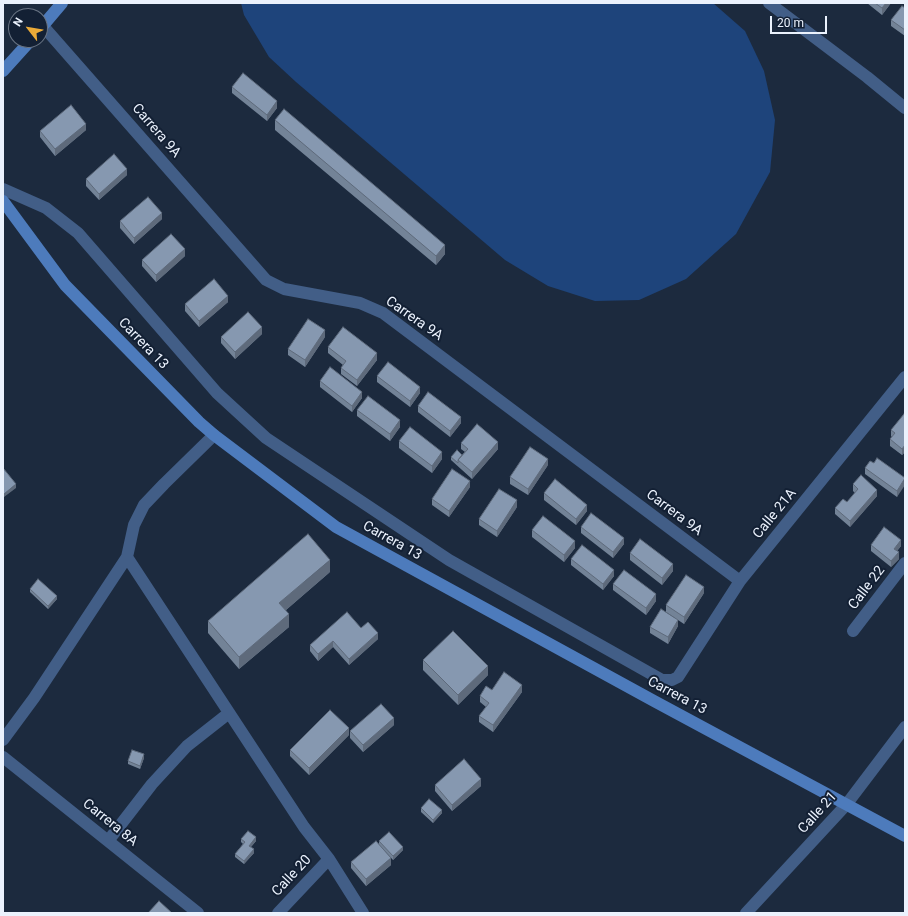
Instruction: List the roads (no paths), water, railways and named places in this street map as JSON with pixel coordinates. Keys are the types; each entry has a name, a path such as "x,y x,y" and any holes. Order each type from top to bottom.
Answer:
{"street":[{"path":"48,20 62,3"},
{"path":"770,3 905,108"},
{"name":"Carrera 9A","path":"48,35 266,280 284,289 360,303 383,313 740,581"},
{"path":"3,71 24,48"},
{"name":"Calle 21A","path":"3,189 46,208 78,233 217,393 266,438 449,560 662,680 672,680 678,677 740,581 905,377"},
{"name":"Carrera 13","path":"3,201 65,285 199,422 336,527 905,836"},
{"path":"3,740 34,698 126,558 134,525 144,505 214,435"},
{"path":"126,558 304,827 329,859 363,913"},
{"name":"Calle 22","path":"854,631 905,563"},
{"path":"108,841 152,784 187,746 229,713"},
{"name":"Calle 21","path":"746,913 846,805 905,726"},
{"name":"Carrera 8A","path":"3,757 198,913"},
{"name":"Calle 20","path":"278,913 329,859"}]}
